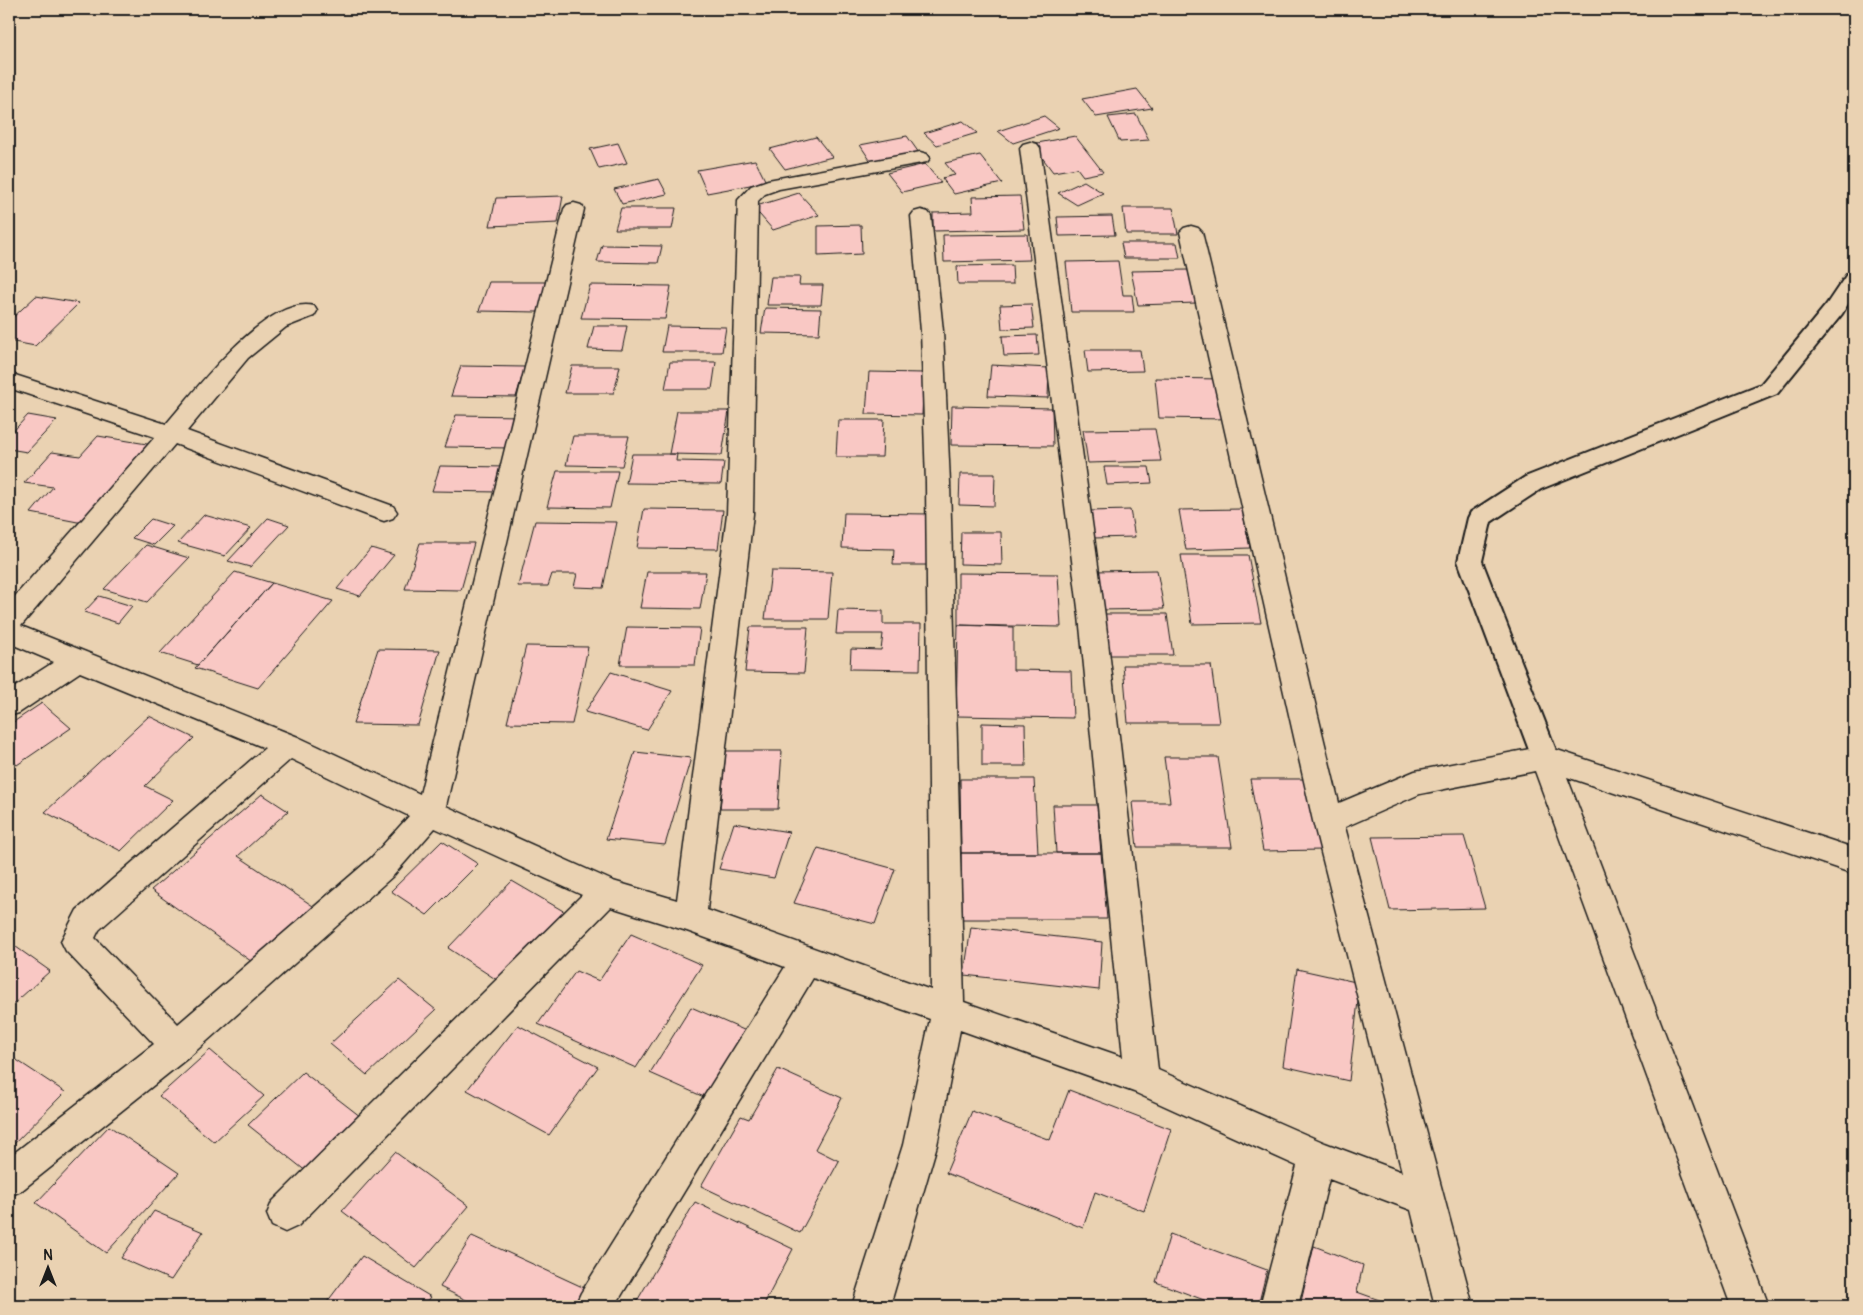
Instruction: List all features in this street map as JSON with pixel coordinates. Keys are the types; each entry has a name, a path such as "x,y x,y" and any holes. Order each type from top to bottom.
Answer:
{"street":[{"path":"1030,148 1092,616 1142,1079"},
{"path":"690,918 740,514 748,200 758,190 775,184 920,158"},
{"path":"9,1179 177,1046 382,867 430,812 574,209"},
{"path":"871,1306 920,1145 948,1010 937,464 932,331 921,216"},
{"path":"1191,232 1328,821 1454,1306"},
{"path":"9,621 240,353 278,322 306,311"},
{"path":"9,380 171,434 384,512"},
{"path":"9,632 288,745 606,892 690,918 806,961 1142,1079 1317,1157 1427,1199"},
{"path":"9,705 79,659"},
{"path":"177,1046 77,941 88,920 288,745"},
{"path":"1328,821 1415,783 1545,758 1854,861"},
{"path":"1545,758 1750,1306"},
{"path":"284,1214 606,892"},
{"path":"594,1306 806,961"},
{"path":"1279,1306 1317,1157"}],"lane":[{"path":"1545,758 1470,561 1480,518 1533,483 1769,389 1834,309 1854,278"}],"building":[{"path":"1137,89 1152,108 1096,117 1082,99"},
{"path":"1136,114 1149,140 1120,142 1108,117"},
{"path":"1044,116 1059,128 1013,143 998,131"},
{"path":"963,121 977,133 937,145 924,133"},
{"path":"907,136 919,153 872,163 860,145"},
{"path":"1075,136 1103,172 1083,176 1077,168 1053,172 1032,144"},
{"path":"816,137 832,157 785,169 770,149"},
{"path":"618,143 627,163 599,169 590,149"},
{"path":"980,155 1002,183 954,194 942,178 955,175 945,163"},
{"path":"755,160 766,182 707,193 697,170"},
{"path":"925,164 941,183 902,192 887,173"},
{"path":"659,179 667,194 622,204 614,189"},
{"path":"1084,181 1103,193 1077,205 1058,193"},
{"path":"799,193 819,215 773,230 753,207"},
{"path":"563,196 558,223 490,226 496,198"},
{"path":"1020,196 1024,229 933,231 933,213 973,212 972,197"},
{"path":"621,208 676,208 672,229 615,229"},
{"path":"1123,208 1173,208 1178,234 1126,234"},
{"path":"1112,216 1115,235 1059,236 1057,217"},
{"path":"861,225 862,254 818,256 818,226"},
{"path":"1027,234 1030,260 944,262 943,235"},
{"path":"1121,243 1177,243 1180,258 1124,258"},
{"path":"602,245 662,246 658,263 597,262"},
{"path":"1118,261 1123,295 1132,295 1134,312 1071,312 1066,262"},
{"path":"1012,265 1013,284 958,284 957,266"},
{"path":"1188,270 1196,303 1138,305 1131,271"},
{"path":"771,277 800,277 799,285 823,285 821,305 767,305"},
{"path":"489,282 547,282 538,312 479,311"},
{"path":"590,285 671,286 665,319 581,318"},
{"path":"36,296 79,303 35,346 9,341 9,321"},
{"path":"1031,304 1034,328 1002,329 1000,305"},
{"path":"765,308 821,309 819,334 761,333"},
{"path":"594,326 627,326 622,350 588,349"},
{"path":"667,326 726,327 722,352 662,352"},
{"path":"1037,335 1039,355 1004,356 1002,336"},
{"path":"1085,350 1140,350 1143,371 1088,372"},
{"path":"670,362 716,362 712,389 665,389"},
{"path":"991,365 1049,368 1048,398 988,396"},
{"path":"461,366 525,367 516,397 451,396"},
{"path":"572,366 620,366 614,393 565,393"},
{"path":"869,372 924,373 922,415 866,414"},
{"path":"1155,378 1221,379 1227,419 1159,418"},
{"path":"952,406 1052,408 1053,446 951,445"},
{"path":"677,411 729,411 722,455 669,454"},
{"path":"28,415 57,420 27,452 9,449 9,436"},
{"path":"456,415 521,416 511,448 445,447"},
{"path":"838,420 884,420 882,457 836,457"},
{"path":"1155,429 1161,461 1088,463 1083,430"},
{"path":"98,436 153,445 88,524 31,513 53,487 24,483 52,452 80,456"},
{"path":"573,436 629,436 622,466 566,465"},
{"path":"632,454 677,454 676,461 724,462 721,484 626,483"},
{"path":"440,466 507,467 500,492 432,491"},
{"path":"1104,467 1149,467 1152,483 1107,485"},
{"path":"557,471 618,471 610,508 547,507"},
{"path":"960,474 995,474 994,506 959,505"},
{"path":"644,509 723,510 718,549 637,548"},
{"path":"1242,509 1250,548 1186,550 1179,510"},
{"path":"1130,510 1135,537 1093,538 1089,511"},
{"path":"844,513 930,514 929,565 893,565 894,549 842,548"},
{"path":"204,515 251,528 225,556 178,543"},
{"path":"268,518 289,525 250,567 228,561"},
{"path":"151,519 173,526 154,545 132,538"},
{"path":"535,521 617,522 603,588 574,587 577,574 552,574 548,586 518,586"},
{"path":"961,532 1001,532 1002,565 960,564"},
{"path":"420,543 474,543 461,590 405,589"},
{"path":"146,545 189,558 147,602 104,589"},
{"path":"371,548 394,555 360,596 337,589"},
{"path":"1181,555 1248,555 1261,623 1192,624"},
{"path":"1157,570 1164,609 1099,610 1094,571"},
{"path":"771,571 832,572 828,619 765,619"},
{"path":"235,572 272,583 198,665 160,653"},
{"path":"647,572 706,572 700,609 640,608"},
{"path":"958,573 1058,574 1061,627 958,625"},
{"path":"272,583 333,601 258,688 195,668"},
{"path":"99,596 132,606 118,623 84,612"},
{"path":"838,610 883,611 883,624 921,624 920,670 850,669 851,649 881,650 883,634 836,634"},
{"path":"1103,614 1167,614 1173,655 1107,655"},
{"path":"958,625 1013,627 1013,670 1071,671 1073,718 956,716"},
{"path":"627,627 700,628 695,665 620,665"},
{"path":"750,627 808,627 804,673 745,672"},
{"path":"526,646 588,647 572,724 507,723"},
{"path":"378,649 440,650 418,725 353,724"},
{"path":"1123,665 1211,665 1219,723 1128,723"},
{"path":"611,672 672,691 647,730 585,712"},
{"path":"42,703 71,728 17,765 9,758 9,725"},
{"path":"149,716 194,738 145,786 173,800 121,851 45,812"},
{"path":"982,723 1025,724 1026,766 982,766"},
{"path":"726,751 782,751 778,809 720,809"},
{"path":"635,752 691,758 665,845 606,839"},
{"path":"1164,757 1218,757 1232,847 1137,847 1132,802 1170,802"},
{"path":"960,779 1034,779 1038,853 961,853"},
{"path":"1250,779 1307,779 1322,850 1263,851"},
{"path":"262,794 288,811 238,856 316,908 255,964 151,890"},
{"path":"1053,805 1097,805 1101,853 1056,853"},
{"path":"734,823 789,832 774,878 719,869"},
{"path":"1464,836 1485,908 1390,910 1372,837"},
{"path":"442,841 478,864 427,915 391,891"},
{"path":"818,848 895,869 875,924 794,903"},
{"path":"961,853 1101,853 1107,919 962,919"},
{"path":"512,881 565,912 500,982 448,948"},
{"path":"971,927 1102,942 1099,990 964,975"},
{"path":"631,934 702,965 636,1068 538,1024 576,971 599,981"},
{"path":"9,942 50,971 9,1008"},
{"path":"1297,969 1360,983 1349,1081 1283,1066"},
{"path":"399,980 436,1010 367,1075 330,1044"},
{"path":"691,1007 753,1034 713,1101 650,1073"},
{"path":"518,1025 598,1067 549,1135 467,1090"},
{"path":"210,1050 264,1096 214,1142 159,1096"},
{"path":"9,1055 65,1092 9,1149"},
{"path":"778,1069 842,1098 815,1149 839,1161 800,1233 701,1186 741,1116 749,1119"},
{"path":"303,1072 365,1120 312,1176 248,1125"},
{"path":"1069,1090 1171,1129 1144,1211 1095,1192 1083,1228 946,1173 972,1111 1050,1140"},
{"path":"109,1126 179,1173 106,1253 36,1203"},
{"path":"395,1152 469,1206 416,1268 342,1211"},
{"path":"695,1202 793,1249 763,1306 729,1306 720,1302 717,1306 634,1306"},
{"path":"154,1211 203,1232 171,1280 121,1258"},
{"path":"1170,1234 1267,1270 1258,1306 1220,1306 1156,1282"},
{"path":"472,1236 591,1291 582,1306 478,1306 440,1287"},
{"path":"1314,1246 1363,1265 1357,1292 1396,1306 1300,1306"},
{"path":"362,1256 431,1297 424,1306 324,1306"}]}
